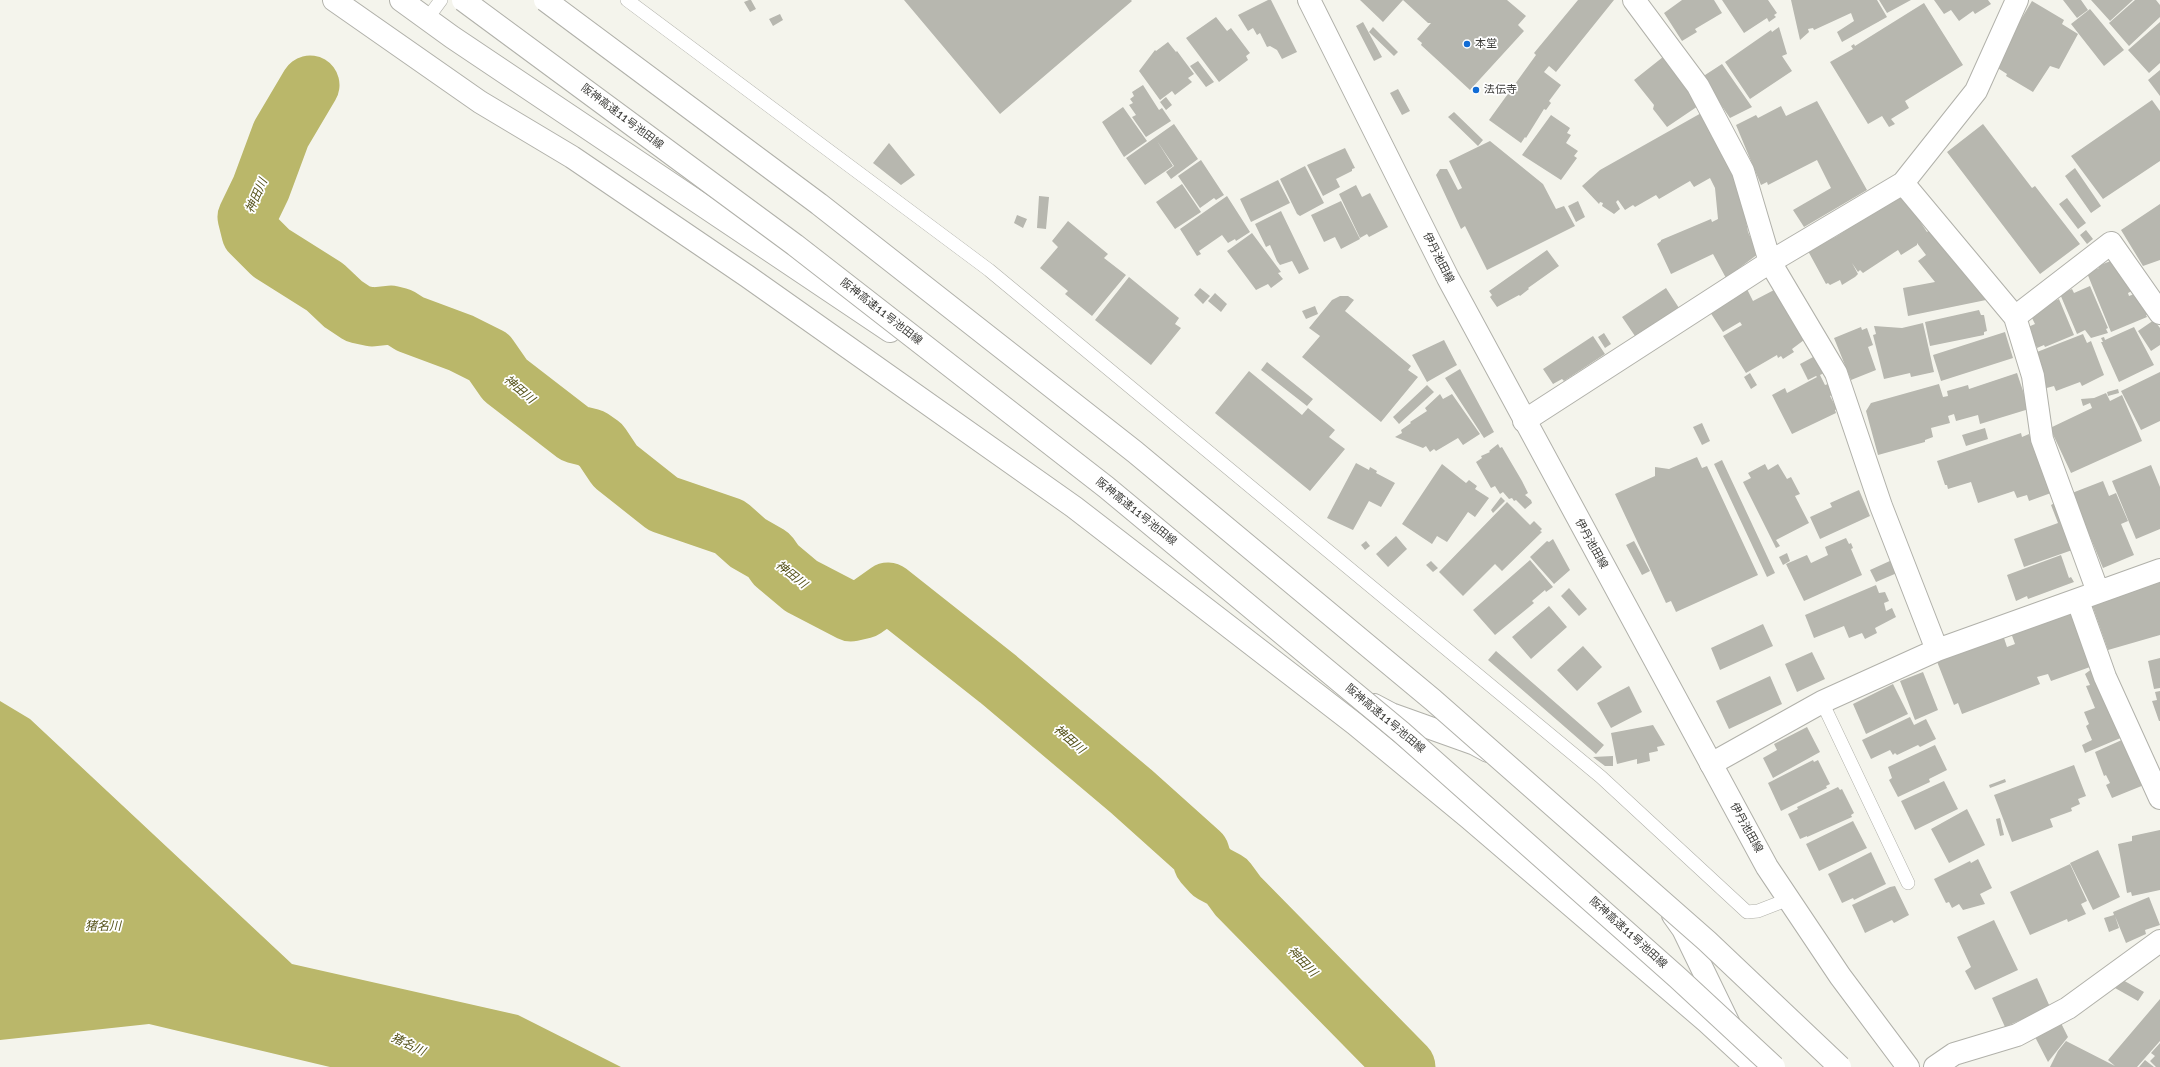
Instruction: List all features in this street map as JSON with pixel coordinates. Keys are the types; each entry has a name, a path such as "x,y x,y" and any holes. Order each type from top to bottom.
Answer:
{"main road":[{"path":"334,0 480,102 572,157 747,276 1074,507 1355,724 1469,818 1707,1022 1757,1067"},
{"path":"401,0 427,19 771,249 964,383 1103,486 1241,595 1297,641 1345,690 1391,714 1475,744 1518,768 1648,888 1672,913 1683,928 1733,1032 1757,1067"},
{"name":"阪神高速11号池田線","path":"463,0 795,245 1106,487 1402,732 1678,978 1774,1067"},
{"path":"544,0 819,204 1135,452 1433,700 1707,941 1840,1067"},
{"name":"伊丹池田線","path":"1309,0 1448,278 1524,421 1767,866 1840,976 1908,1067"},
{"path":"1634,0 1698,86 1742,171 1770,262 1836,373 1881,506 1937,650"},
{"path":"1524,421 1770,262 1903,183 1976,91 2017,0"},
{"path":"1903,183 2015,317 2033,376 2042,439 2098,592"},
{"path":"2015,317 2111,243 2160,313"},
{"path":"1711,764 1822,702 1937,650 2078,601 2098,592 2160,570"},
{"path":"2078,601 2105,677 2160,798"},
{"path":"1935,1067 1954,1054 2017,1035 2068,1008 2160,940"}],"lane":[{"path":"427,19 441,0"},
{"path":"627,0 989,270 1601,777 1747,912 1758,911 1789,899"},
{"path":"1822,702 1908,883"}],"water":[{"name":"猪名川","path":"0,701 30,719 292,964 518,1015 621,1067 330,1067 149,1024 0,1040"}],"building":[{"path":"751,0 756,9 750,12 744,2"},
{"path":"904,0 1131,0 1132,1 1000,114"},
{"path":"1268,0 1271,0 1297,52 1282,59 1277,50 1270,46 1267,47 1260,33 1257,35 1253,28 1248,31 1238,15"},
{"path":"1360,0 1403,0 1383,22"},
{"name":"本堂","path":"1403,0 1507,0 1526,16 1518,25 1524,31 1470,90 1421,45 1422,43 1417,39 1431,23 1428,23"},
{"path":"1578,0 1614,0 1556,72 1549,66 1544,72 1561,85 1549,101 1551,103 1546,110 1544,109 1526,138 1525,137 1521,143 1489,120 1536,55 1534,53"},
{"path":"1682,0 1714,0 1722,13 1695,29 1697,32 1682,41 1664,13"},
{"path":"1722,0 1768,0 1777,13 1774,15 1776,17 1769,22 1767,18 1744,33"},
{"path":"1791,0 1877,0 1887,17 1842,42 1837,32 1854,21 1851,13 1814,30 1813,28 1808,29 1809,32 1800,40"},
{"path":"1879,0 1911,0 1887,13"},
{"path":"1934,0 1988,0 1991,4 1975,14 1973,11 1959,21 1951,10 1944,14"},
{"path":"2063,0 2081,0 2088,10 2077,18"},
{"path":"2091,0 2133,0 2110,21"},
{"path":"2135,0 2156,0 2160,5 2160,17 2129,46 2109,23"},
{"path":"2032,1 2064,20 2062,24 2078,34 2059,69 2050,66 2033,92 2006,76 2007,74 1996,67 2011,36"},
{"path":"1924,3 1963,65 1905,101 1909,108 1891,119 1895,124 1889,127 1882,116 1868,124 1830,62 1853,49 1851,46 1854,44 1855,46"},
{"path":"2090,9 2124,50 2104,66 2071,24"},
{"path":"780,14 783,20 773,26 769,19"},
{"path":"1216,17 1227,31 1231,28 1250,53 1246,56 1248,60 1219,82 1186,38"},
{"path":"1363,22 1382,57 1374,61 1356,26"},
{"path":"2160,22 2160,63 2149,73 2128,50"},
{"path":"1373,27 1398,52 1394,56 1369,32"},
{"path":"1779,27 1787,54 1782,56 1792,71 1750,99 1725,62 1771,30 1772,32"},
{"path":"1168,42 1176,52 1177,51 1194,74 1188,78 1192,82 1175,95 1172,91 1160,100 1139,71 1155,50 1156,51"},
{"path":"1668,53 1701,104 1667,127 1653,109 1654,105 1634,80"},
{"path":"1198,61 1214,82 1206,87 1190,66"},
{"path":"1722,64 1752,107 1730,118 1702,77"},
{"path":"2160,70 2160,96 2148,80"},
{"path":"1143,85 1159,110 1162,108 1171,121 1146,137 1132,117 1136,115 1129,105 1133,103 1130,99 1134,96 1132,92"},
{"path":"1398,89 1410,111 1402,115 1390,93"},
{"path":"1166,97 1172,105 1166,110 1160,102"},
{"path":"2152,100 2160,111 2160,161 2103,199 2071,156"},
{"path":"1817,101 1867,190 1804,227 1793,210 1831,188 1817,160 1768,185 1767,182 1761,185 1736,125 1756,115 1758,118 1781,106 1786,116"},
{"path":"1123,107 1147,141 1124,157 1102,122"},
{"path":"1454,112 1483,140 1478,146 1448,117"},
{"path":"1703,112 1738,176 1748,232 1758,254 1726,278 1713,254 1671,274 1657,244 1661,240 1711,219 1712,222 1718,219 1715,188 1710,178 1694,187 1690,181 1659,199 1656,195 1635,207 1633,205 1625,210 1618,200 1616,202 1620,209 1614,214 1602,206 1603,203 1600,202 1599,204 1582,186 1600,170"},
{"path":"1551,115 1570,128 1567,133 1571,135 1566,143 1578,151 1574,156 1577,158 1561,180 1522,155"},
{"path":"1174,124 1198,159 1171,179 1166,172 1174,166 1157,141 1173,166 1145,185 1126,158"},
{"path":"1983,124 2032,188 2035,186 2080,244 2040,274 1947,152"},
{"path":"1490,141 1543,184 1556,209 1564,206 1575,226 1487,270 1465,226 1461,229 1436,175 1440,169 1447,169 1458,190 1462,188 1449,161"},
{"path":"889,143 915,175 901,185 873,163"},
{"path":"1345,148 1355,168 1336,179 1340,187 1323,196 1307,165"},
{"path":"1201,160 1224,195 1216,200 1214,198 1200,208 1178,176"},
{"path":"1305,166 1324,203 1300,216 1297,214 1280,179"},
{"path":"2075,168 2101,206 2091,213 2065,176"},
{"path":"1278,180 1290,203 1251,222 1240,199"},
{"path":"1182,184 1201,212 1175,229 1156,202"},
{"path":"1356,185 1362,197 1370,193 1388,227 1369,237 1367,234 1360,238 1339,194"},
{"path":"1902,194 1927,232 1931,229 1986,300 1908,316 1903,288 1935,282 1918,261 1926,255 1917,243 1917,245 1901,255 1898,250 1863,273 1860,270 1858,272 1852,263 1858,274 1855,277 1842,285 1840,280 1830,285 1828,283 1826,284 1808,251 1837,236"},
{"path":"1039,196 1049,197 1046,229 1037,228"},
{"path":"1227,196 1250,232 1236,241 1235,239 1228,243 1222,235 1199,251 1201,254 1197,256 1180,229"},
{"path":"2067,198 2086,223 2078,229 2059,204"},
{"path":"1341,201 1360,239 1341,249 1335,237 1324,242 1311,215"},
{"path":"1578,201 1585,217 1576,222 1568,206"},
{"path":"2160,204 2160,260 2143,266 2121,230"},
{"path":"1281,211 1309,269 1299,274 1292,261 1280,265 1270,245 1266,247 1255,224"},
{"path":"1017,215 1027,219 1023,228 1014,223"},
{"path":"1068,221 1108,254 1104,258 1126,275 1092,316 1065,294 1068,291 1040,268 1058,247 1052,241"},
{"path":"2086,230 2093,239 2087,244 2080,235"},
{"path":"1252,233 1281,272 1278,273 1283,279 1271,288 1268,284 1256,290 1227,251"},
{"path":"1547,250 1559,266 1528,288 1529,289 1520,296 1519,295 1497,307 1490,297 1492,295 1489,291"},
{"path":"2113,260 2132,291 2128,293 2129,296 2137,293 2152,312 2146,315 2147,317 2111,332 2087,273 2099,268 2098,266"},
{"path":"1129,277 1179,318 1175,324 1181,328 1151,365 1095,320"},
{"path":"2090,286 2108,328 2106,329 2108,333 2091,338 2085,330 2077,334 2060,294 2072,289 2074,293"},
{"path":"1200,288 1210,296 1203,304 1194,295"},
{"path":"1666,288 1679,308 1635,336 1622,317"},
{"path":"1747,289 1753,301 1774,290 1804,340 1792,349 1794,352 1783,359 1781,356 1778,358 1777,355 1746,373 1723,336 1742,325 1740,322 1723,332 1710,312"},
{"path":"1215,293 1227,304 1221,312 1208,301"},
{"path":"1340,296 1348,296 1354,300 1345,311 1411,366 1408,370 1418,377 1381,422 1302,357 1320,336 1309,328 1332,300"},
{"path":"2059,299 2074,335 2045,347 2044,345 2037,348 2028,327 2035,324 2029,312"},
{"path":"1315,306 1318,314 1306,319 1302,311"},
{"path":"1979,310 1981,315 1984,315 1987,331 1984,332 1984,335 1930,346 1925,322"},
{"path":"2154,320 2160,328 2160,345 2151,351 2138,331"},
{"path":"1923,323 1934,372 1911,377 1910,373 1884,379 1873,335 1876,334 1874,326 1902,328"},
{"path":"1861,327 1862,330 1867,328 1873,345 1868,347 1876,370 1851,380 1834,338"},
{"path":"2134,327 2154,365 2119,382 2101,342 2103,342 2101,338 2104,337 2105,340"},
{"path":"2005,332 2013,358 1941,381 1933,355"},
{"path":"1604,333 1611,344 1605,348 1598,337"},
{"path":"2083,334 2087,343 2091,341 2104,375 2082,386 2080,382 2056,391 2054,386 2043,389 2037,352"},
{"path":"1593,336 1605,354 1564,381 1562,379 1553,384 1543,369"},
{"path":"1444,340 1457,365 1427,382 1412,355"},
{"path":"1815,356 1824,373 1820,375 1825,385 1828,384 1833,394 1830,396 1837,409 1835,410 1836,413 1792,434 1772,395 1785,388 1787,393 1817,377 1816,376 1808,380 1800,364"},
{"path":"1267,362 1313,399 1307,406 1261,370"},
{"path":"1460,369 1494,432 1484,438 1445,378"},
{"path":"1249,371 1302,415 1308,408 1335,430 1329,437 1345,449 1310,491 1215,413"},
{"path":"2160,372 2160,421 2141,430 2121,391"},
{"path":"1750,373 1757,385 1751,389 1744,377"},
{"path":"2017,373 2029,409 1980,424 1978,415 1956,421 1954,414 1948,416 1950,423 1931,428 1933,437 1925,440 1925,442 1878,455 1866,411 1871,403 1939,384 1943,397 1948,396 1947,391 1968,385 1969,389"},
{"path":"1427,385 1434,392 1399,424 1393,417"},
{"path":"2118,389 2119,393 2108,396 2107,392"},
{"path":"2106,393 2110,401 2122,395 2142,441 2071,473 2050,428 2092,408 2090,403 2083,406 2081,399 2094,398"},
{"path":"1440,394 1443,399 1452,394 1480,434 1463,445 1458,438 1436,451 1434,449 1430,452 1426,446 1423,448 1395,437 1402,433 1401,430 1411,423 1410,422 1427,411 1425,408"},
{"path":"1702,423 1710,441 1702,445 1693,427"},
{"path":"1985,428 1988,439 1966,446 1962,435"},
{"path":"2021,433 2022,437 2029,434 2051,493 2029,501 2027,495 2017,498 2014,491 1978,503 1971,482 1948,489 1947,485 1945,485 1937,461"},
{"path":"1498,444 1500,448 1502,447 1522,481 1528,493 1525,495 1531,500 1532,503 1525,509 1516,500 1514,501 1512,498 1509,499 1503,492 1500,494 1495,486 1491,488 1476,462 1482,458 1481,456 1490,452 1489,451"},
{"path":"1697,457 1702,468 1707,466 1758,575 1676,612 1671,601 1666,603 1615,494 1655,476 1655,467 1669,469"},
{"path":"1722,460 1775,573 1767,577 1714,464"},
{"path":"1356,463 1369,470 1370,467 1377,471 1376,473 1395,483 1381,507 1369,501 1353,530 1327,518"},
{"path":"1442,464 1466,483 1469,480 1477,486 1475,489 1489,498 1475,517 1468,512 1447,542 1437,536 1432,544 1402,524"},
{"path":"1765,464 1768,470 1778,464 1787,479 1791,477 1800,494 1795,496 1809,523 1776,540 1780,546 1776,548 1743,482 1751,478 1748,473"},
{"path":"2151,465 2160,487 2160,529 2136,539 2112,481"},
{"path":"2103,481 2109,496 2116,493 2128,521 2121,524 2134,555 2103,568 2072,493"},
{"path":"1859,490 1870,516 1820,539 1810,517 1832,507 1830,503"},
{"path":"1501,497 1505,501 1493,513 1491,510"},
{"path":"2060,500 2078,548 2024,567 2014,539 2058,523 2051,505"},
{"path":"1507,502 1530,525 1534,521 1542,529 1540,531 1542,532 1502,571 1495,564 1463,596 1439,572"},
{"path":"1396,536 1407,549 1388,567 1376,554"},
{"path":"1846,538 1849,544 1851,543 1853,548 1851,549 1862,575 1804,601 1786,564 1807,555 1811,563 1828,555 1825,547"},
{"path":"1553,539 1570,570 1554,584 1530,557 1547,541 1549,542"},
{"path":"1366,541 1370,546 1365,550 1361,545"},
{"path":"1634,541 1650,571 1642,575 1626,545"},
{"path":"1787,553 1790,561 1783,565 1779,557"},
{"path":"2061,555 2069,578 2071,577 2074,582 2028,599 2027,596 2016,601 2007,575"},
{"path":"1530,560 1553,587 1546,592 1545,590 1532,601 1534,603 1495,635 1473,610"},
{"path":"1892,560 1897,573 1876,582 1870,570"},
{"path":"1431,561 1438,568 1433,572 1426,565"},
{"path":"2160,581 2160,635 2108,650 2091,602"},
{"path":"1876,585 1879,593 1885,592 1889,601 1884,603 1886,611 1892,608 1896,617 1875,628 1877,633 1865,639 1862,633 1849,638 1844,626 1814,638 1805,615"},
{"path":"1569,588 1587,609 1579,616 1561,596"},
{"path":"1549,606 1567,627 1531,659 1512,637"},
{"path":"2070,612 2090,667 2051,681 2048,674 2037,677 2040,684 1962,714 1958,703 1954,705 1936,659 2003,635 2007,647 2015,644 2011,633"},
{"path":"1763,624 1773,646 1720,670 1711,648"},
{"path":"1583,646 1602,667 1577,691 1557,670"},
{"path":"1496,651 1604,745 1596,754 1488,660"},
{"path":"1812,652 1825,679 1797,692 1785,664"},
{"path":"2160,658 2160,688 2154,689 2148,661"},
{"path":"2093,668 2123,737 2085,753 2082,745 2092,740 2086,726 2089,724 2084,712 2095,708 2086,686 2090,685 2085,674"},
{"path":"1923,672 1938,710 1915,720 1900,681"},
{"path":"1770,676 1782,704 1729,729 1716,701"},
{"path":"1893,684 1908,714 1866,734 1853,704"},
{"path":"1629,686 1642,712 1611,728 1597,703"},
{"path":"2160,691 2159,721 2152,701 2157,700 2155,692"},
{"path":"1910,717 1914,725 1926,719 1936,739 1920,747 1918,745 1897,755 1895,753 1893,755 1890,750 1871,759 1862,740"},
{"path":"1653,725 1665,745 1657,747 1658,751 1649,753 1650,761 1637,764 1637,759 1617,764 1611,733"},
{"path":"1807,727 1820,752 1773,778 1763,758 1777,750 1774,744"},
{"path":"2124,739 2144,785 2112,798 2106,785 2110,783 2106,775 2104,776 2095,752"},
{"path":"1935,745 1947,770 1929,779 1930,782 1898,797 1889,780 1892,778 1888,767"},
{"path":"1613,756 1613,766 1605,766 1593,757"},
{"path":"1813,760 1814,762 1818,760 1830,784 1826,786 1827,788 1781,811 1768,783"},
{"path":"2074,765 2086,796 2078,799 2080,804 2071,808 2072,811 2050,819 2053,827 2012,842 1994,795"},
{"path":"2005,779 2006,782 1990,788 1989,785"},
{"path":"1944,781 1958,809 1915,830 1901,801"},
{"path":"1838,787 1840,790 1842,789 1854,813 1851,815 1852,817 1800,839 1788,814 1798,809 1797,807"},
{"path":"1967,809 1985,845 1949,863 1931,829"},
{"path":"2000,818 2004,835 2000,836 1996,819"},
{"path":"1853,821 1867,848 1819,871 1806,844"},
{"path":"2160,830 2160,890 2132,896 2131,892 2127,893 2118,844 2132,841 2132,836"},
{"path":"2098,850 2120,897 2093,910 2070,863"},
{"path":"1871,852 1886,884 1854,900 1853,898 1842,903 1828,874"},
{"path":"1978,859 1992,888 1980,894 1985,904 1963,910 1959,904 1952,908 1949,902 1946,903 1934,879 1970,861 1971,863"},
{"path":"2070,864 2087,901 2081,904 2086,914 2068,922 2067,919 2030,935 2010,892"},
{"path":"1895,886 1909,915 1894,923 1892,920 1865,933 1852,905"},
{"path":"2149,897 2160,925 2145,930 2146,934 2126,943 2115,916 2119,928 2109,932 2104,918 2114,915 2113,912"},
{"path":"1994,920 2018,970 1975,990 1965,971 1971,967 1957,937"},
{"path":"2037,978 2050,1007 2005,1027 1992,998"},
{"path":"2121,979 2144,992 2138,1001 2115,988"},
{"path":"2160,999 2160,1041 2137,1067 2050,1067 2058,1051 2066,1041 2115,1066 2108,1060"},
{"path":"2061,1023 2068,1037 2048,1062 2035,1037"},
{"path":"2160,1043 2160,1067 2156,1067 2150,1061 2155,1056 2151,1053"},
{"path":"2145,1060 2154,1067 2139,1067"}],"waterway":[{"name":"神田川","path":"310,85 281,134 261,188 247,217 251,233 271,253 325,287 343,304 358,314 372,317 391,315 399,317 410,324 461,343 489,357 505,380 575,434 591,438 601,445 615,466 663,504 730,527 748,543 769,555 776,565 801,586 851,612 864,609 888,592 998,679 1132,792 1200,853 1203,863 1212,873 1227,881 1238,896 1406,1067"}],"place":[{"name":"本堂","path":"1467,44"},
{"name":"法伝寺","path":"1476,90"}]}
